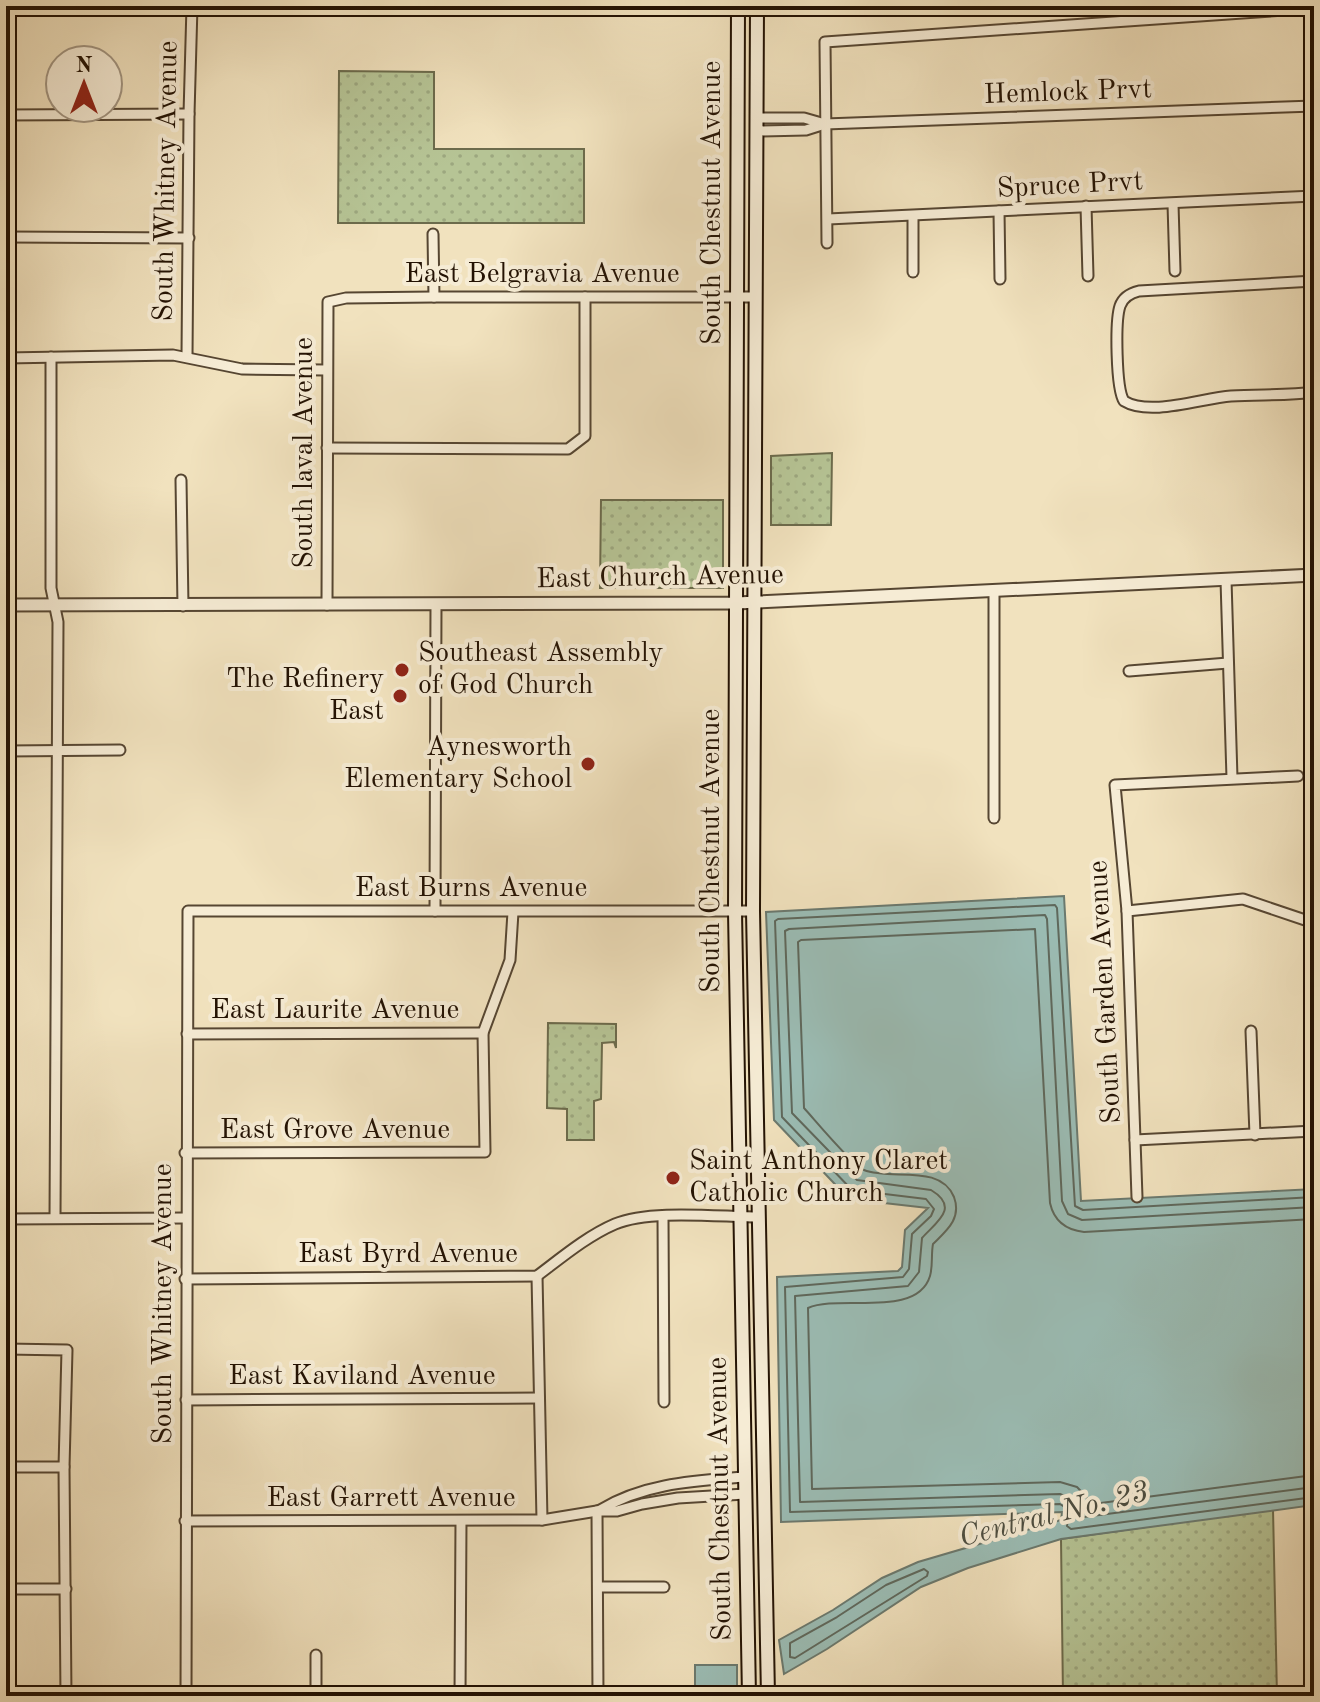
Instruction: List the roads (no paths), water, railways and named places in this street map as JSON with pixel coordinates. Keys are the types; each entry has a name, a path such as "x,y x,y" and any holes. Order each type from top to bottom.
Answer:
{"main road":[{"name":"South Chestnut Avenue","path":"738,6 735,912 749,1696"},
{"name":"South Chestnut Avenue","path":"757,6 753,911 768,1696"}],"street":[{"name":"South Whitney Avenue","path":"187,356 192,6"},
{"path":"827,243 825,42 1314,8"},
{"name":"Hemlock Prvt","path":"756,124 806,130 825,124 1314,106"},
{"path":"6,115 189,114"},
{"name":"Spruce Prvt","path":"828,219 1314,196"},
{"path":"1173,204 1175,271"},
{"path":"1086,206 1088,276"},
{"path":"999,211 1000,279"},
{"path":"913,216 913,272"},
{"path":"433,234 434,297"},
{"path":"6,237 189,238"},
{"path":"1314,281 1139,291 1124,299 1119,314 1118,385 1124,401 1138,407 1193,403 1228,396 1314,392"},
{"path":"327,448 568,449 585,436 585,297"},
{"name":"East Belgravia Avenue","path":"328,302 346,298 756,297"},
{"name":"South laval Avenue","path":"327,605 328,302"},
{"path":"6,358 187,356 242,369 326,370"},
{"path":"51,357 51,588 58,622 55,1218"},
{"path":"181,480 183,606"},
{"name":"East Church Avenue","path":"6,605 736,603 994,593 1314,575"},
{"path":"1226,580 1232,778 1298,776"},
{"path":"994,593 994,818"},
{"path":"435,911 436,604"},
{"path":"1129,671 1228,663"},
{"path":"6,751 120,750"},
{"name":"South Garden Avenue","path":"1137,1197 1127,911 1115,785 1232,778"},
{"path":"1127,911 1243,899 1314,923"},
{"name":"South Whitney Avenue","path":"186,1696 188,911"},
{"name":"East Burns Avenue","path":"188,911 753,911"},
{"path":"483,1033 510,960 513,912"},
{"path":"1251,1031 1255,1135"},
{"name":"East Laurite Avenue","path":"187,1034 483,1033"},
{"name":"East Grove Avenue","path":"185,1153 485,1152 483,1033"},
{"path":"1135,1140 1314,1131"},
{"path":"663,1217 664,1402"},
{"name":"East Byrd Avenue","path":"185,1279 537,1276 616,1224 640,1218 759,1217"},
{"path":"6,1219 186,1218"},
{"path":"537,1276 542,1520"},
{"path":"6,1349 67,1350 64,1467 66,1696"},
{"name":"East Kaviland Avenue","path":"186,1400 539,1398"},
{"path":"6,1467 64,1467"},
{"name":"East Garrett Avenue","path":"597,1511 616,1500 653,1488 745,1477"},
{"name":"East Garrett Avenue","path":"185,1521 542,1520 617,1511 678,1498 745,1494"},
{"path":"597,1511 598,1696"},
{"path":"460,1696 461,1521"},
{"path":"598,1587 664,1587"},
{"path":"6,1589 66,1589"},
{"path":"316,1655 316,1696"}],"water":[{"path":"1064,896 1081,1201 1314,1189 1314,1505 1061,1539 968,1568 921,1587 784,1674 779,1640 882,1578 918,1562 1061,1520 1062,1512 781,1522 777,1277 898,1271 902,1267 905,1230 928,1208 849,1199 774,1120 766,912"},
{"path":"695,1665 737,1665 737,1696 695,1696"}],"place":[{"name":"Southeast Assembly of God Church","path":"402,670"},
{"name":"The Refinery East","path":"400,696"},
{"name":"Aynesworth Elementary School","path":"588,764"},
{"name":"Saint Anthony Claret Catholic Church","path":"673,1178"}],"water label":[{"name":"Central No. 23","path":"1054,1515"}]}
